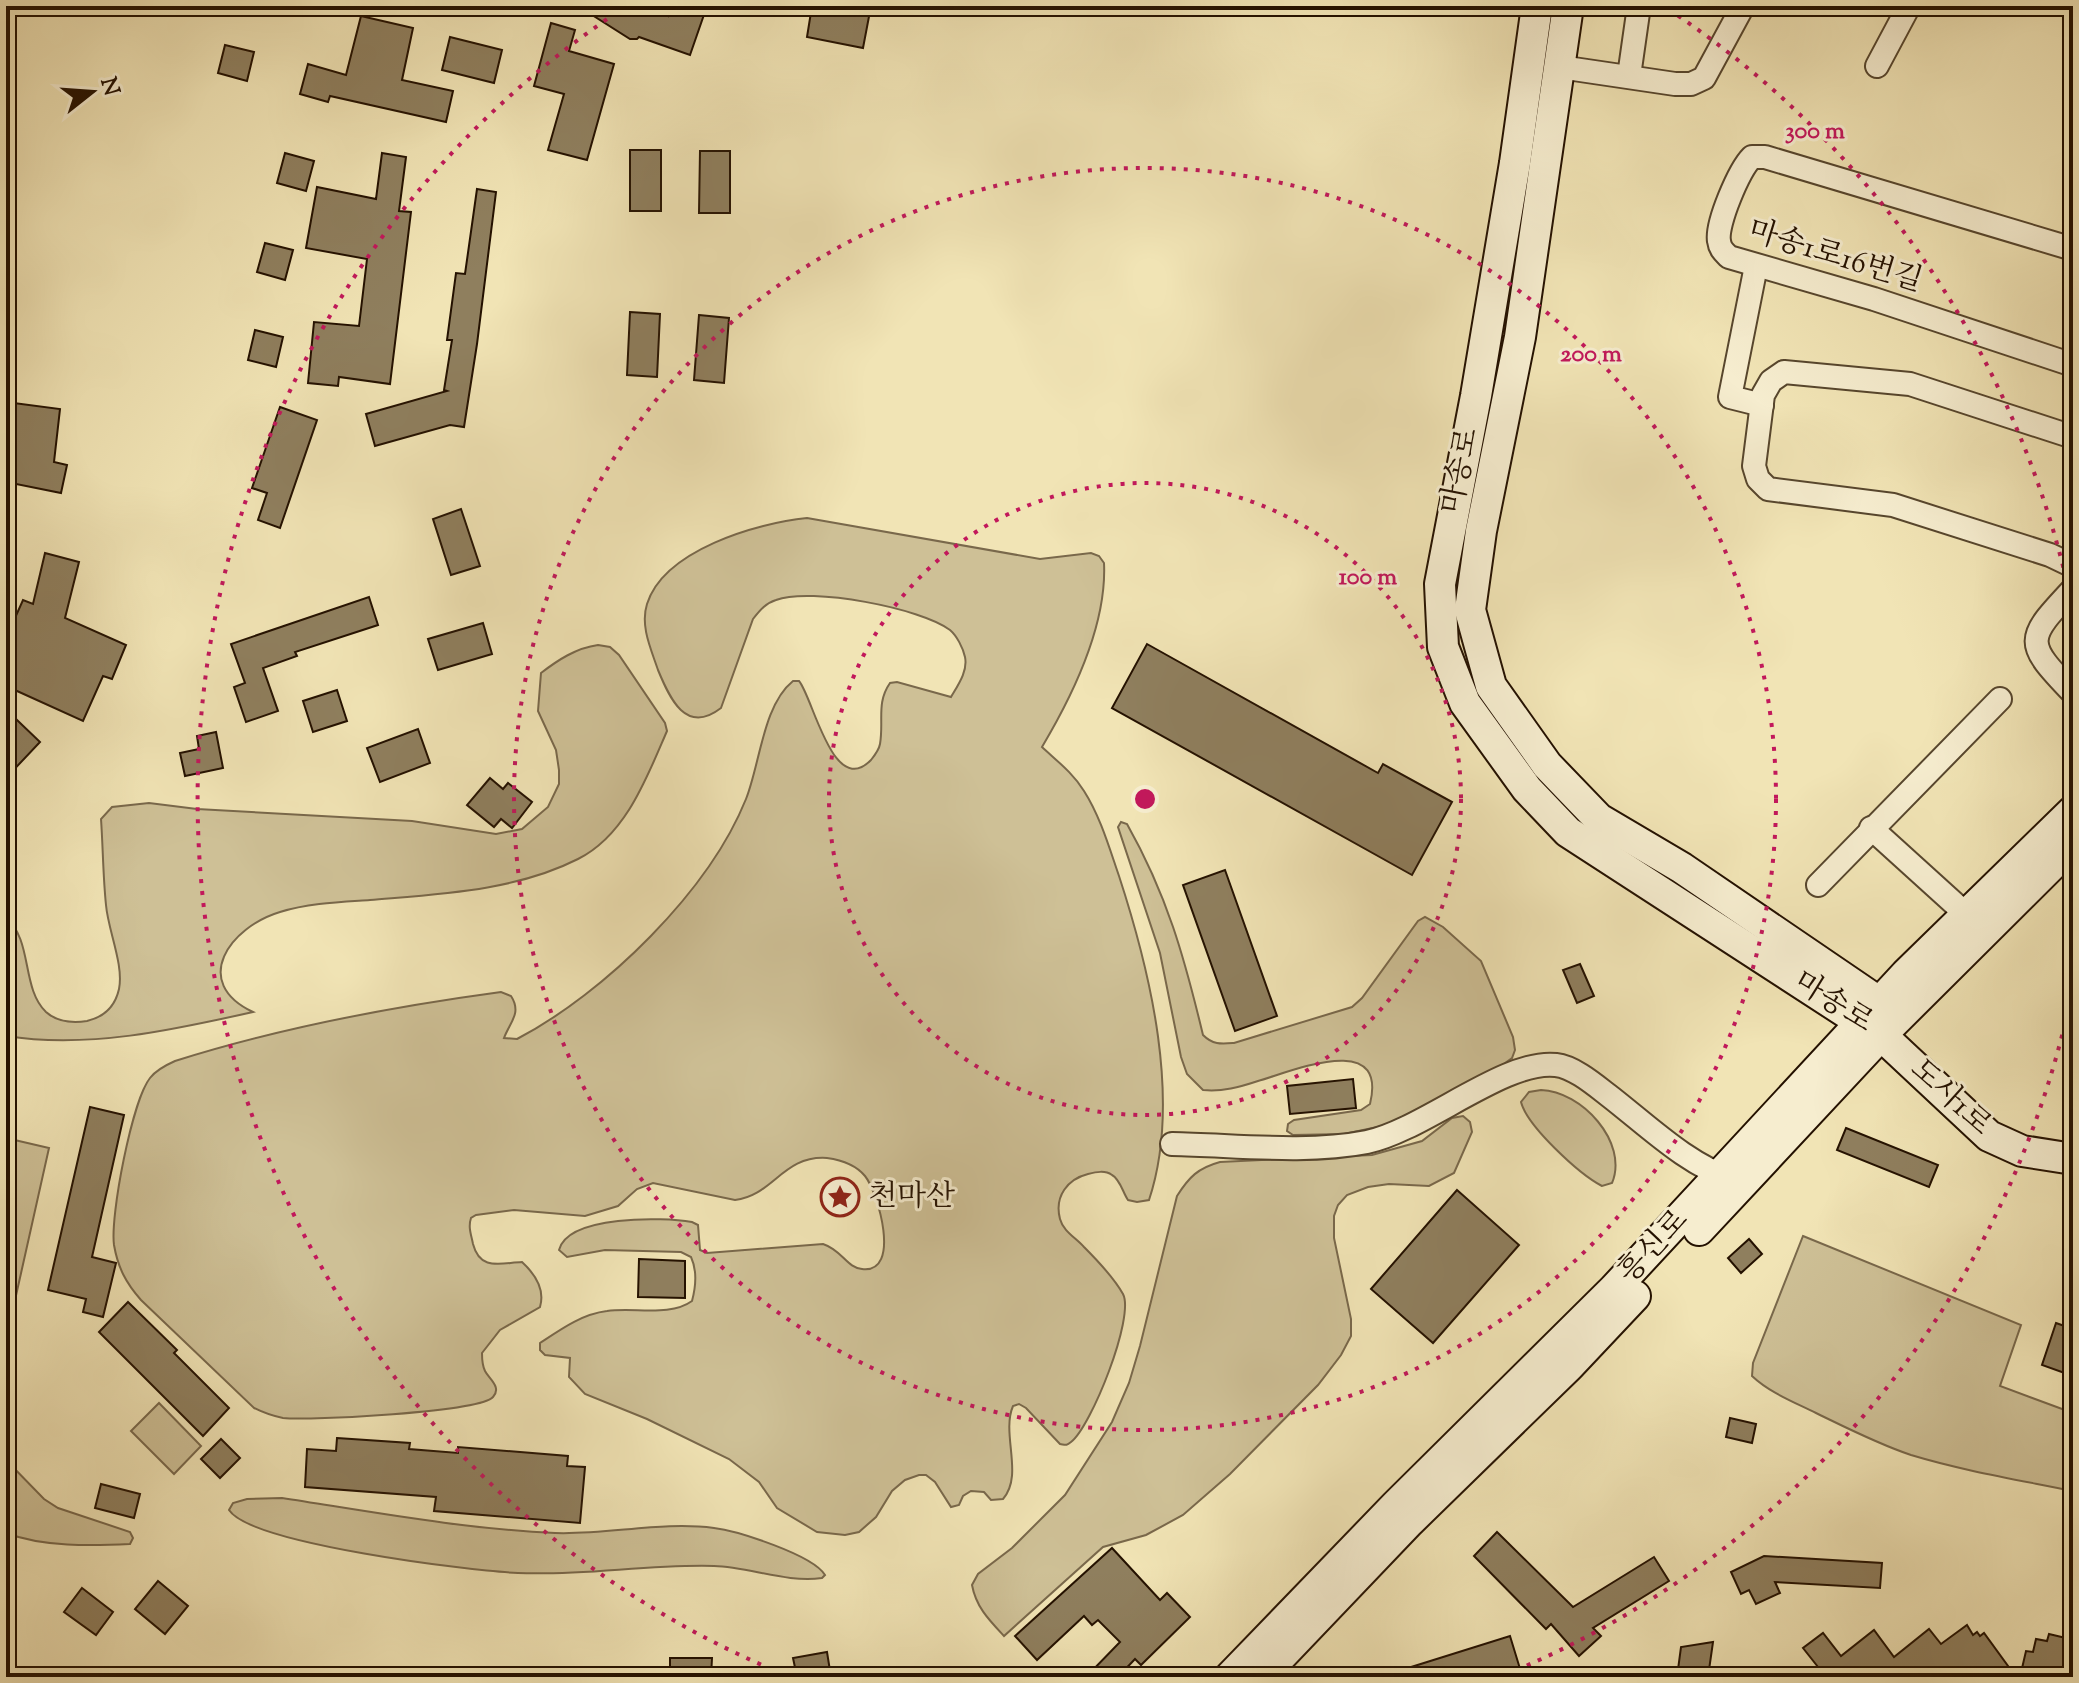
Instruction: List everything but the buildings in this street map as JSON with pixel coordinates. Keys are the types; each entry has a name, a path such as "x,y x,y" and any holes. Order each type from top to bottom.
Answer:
{"street":[{"name":"마송로","path":"1537,6 1515,163 1476,396 1440,584 1443,647 1465,703 1527,789 1568,832 1874,1020"},
{"name":"마송로","path":"1568,6 1520,337 1481,531 1470,610 1491,686 1547,765 1599,819 1682,868 1874,1020"},
{"path":"1629,76 1639,6"},
{"path":"1560,67 1691,84 1704,78 1743,6"},
{"path":"1877,66 1909,6"},
{"name":"마송1로16번길","path":"2073,249 1765,157 1752,157 1743,166 1718,237 1720,248 1729,257 1874,299 2073,365"},
{"path":"1756,266 1730,397 1762,405"},
{"path":"2073,437 1910,384 1784,372 1771,381 1763,395 1754,466 1758,479 1768,489 1893,505 2050,555 2073,566"},
{"path":"2073,589 2044,619 2037,634 2037,649 2045,664 2073,693"},
{"path":"1818,885 2000,699"},
{"name":"흥신로","path":"1261,1677 1409,1522 1569,1366 1967,915 2073,811"},
{"path":"1871,828 1967,915"},
{"name":"흥신로","path":"1874,1020 2073,844"},
{"name":"도사1로","path":"1874,1020 1989,1136 2022,1151 2073,1159"},
{"path":"1172,1144 1327,1147 1369,1142 1431,1115 1523,1067 1558,1065 1590,1081 1684,1153 1732,1179"},
{"name":"흥신로","path":"1230,1677 1396,1505 1614,1289 1732,1179"}],"shaded area":[{"path":"807,518 1040,559 1091,553 1099,556 1104,563 1100,610 1086,658 1042,747 1070,773 1090,801 1131,913 1158,1036 1163,1121 1149,1200 1128,1200 1115,1177 1100,1172 1074,1180 1064,1190 1059,1203 1064,1227 1115,1282 1123,1294 1125,1306 1117,1347 1089,1416 1071,1442 1065,1445 1060,1444 1026,1408 1019,1404 1013,1406 1009,1429 1012,1478 1003,1499 991,1500 984,1492 971,1491 963,1496 959,1505 951,1507 935,1482 926,1475 919,1475 905,1480 892,1491 876,1517 859,1532 845,1535 817,1532 777,1508 759,1482 729,1459 647,1419 585,1394 569,1377 570,1358 545,1355 540,1350 540,1343 589,1315 618,1310 673,1309 692,1301 694,1267 691,1257 681,1252 605,1250 567,1257 559,1250 566,1239 597,1224 640,1219 692,1222 698,1225 700,1250 707,1253 823,1244 857,1268 874,1267 881,1259 884,1246 876,1198 861,1172 853,1166 827,1158 799,1163 759,1191 735,1200 653,1183 637,1189 618,1206 585,1216 514,1210 476,1215 471,1218 470,1228 476,1253 492,1264 522,1262 535,1277 541,1294 540,1307 500,1330 482,1353 484,1369 496,1390 493,1397 458,1407 357,1417 283,1418 254,1408 141,1300 127,1281 118,1261 114,1230 119,1185 136,1110 150,1078 175,1061 255,1038 377,1011 501,992 511,996 515,1007 514,1017 504,1038 517,1039 585,995 618,967 651,936 707,869 746,799 775,705 793,681 799,681 805,691 835,756 846,766 858,768 871,760 879,748 883,698 890,683 897,682 951,697 962,678 966,662 961,646 950,630 916,614 891,607 814,596 776,600 766,605 753,619 721,708 698,718 681,710 674,702 658,670 646,629 647,604 657,585 672,568 715,543 763,526"},
{"path":"598,645 610,647 619,655 665,723 667,731 633,803 622,820 595,848 554,870 503,884 450,893 314,905 262,919 233,942 224,956 221,971 224,986 234,1000 253,1012 130,1036 68,1040 6,1036 6,918 20,939 33,990 46,1012 65,1021 87,1021 104,1014 115,1001 120,980 107,915 101,819 112,807 149,803 197,809 412,821 496,834 522,829 548,807 559,784 556,750 538,711 541,673 568,655"},
{"path":"1121,822 1127,824 1164,901 1203,1035 1210,1041 1234,1043 1352,1007 1362,998 1418,921 1425,917 1443,927 1481,961 1513,1037 1515,1050 1512,1058 1387,1125 1344,1134 1293,1135 1287,1131 1288,1124 1294,1120 1361,1110 1370,1104 1372,1081 1365,1068 1352,1062 1314,1064 1238,1087 1203,1090 1187,1074 1181,1057 1160,953 1118,827"},
{"path":"1541,1090 1571,1099 1598,1122 1614,1151 1612,1183 1602,1186 1580,1171 1533,1124 1521,1102 1529,1092"},
{"path":"1463,1116 1470,1122 1472,1132 1454,1173 1429,1186 1389,1184 1368,1187 1347,1195 1338,1205 1334,1216 1334,1238 1351,1319 1351,1336 1318,1385 1230,1474 1183,1515 1146,1535 1103,1547 1004,1636 980,1607 972,1585 978,1574 1012,1548 1065,1495 1112,1422 1129,1383 1140,1346 1177,1196 1190,1178 1220,1162 1372,1155 1422,1141 1452,1118"},
{"path":"6,1138 49,1148 11,1318 6,1316"},
{"path":"1803,1236 2021,1325 2000,1386 2073,1413 2073,1491 1971,1471 1899,1451 1782,1397 1752,1376 1753,1363"},
{"path":"159,1403 201,1446 174,1474 131,1431"},
{"path":"6,1460 44,1499 58,1508 130,1532 133,1538 130,1544 51,1543 6,1533"},
{"path":"282,1498 521,1531 575,1533 675,1526 714,1528 791,1552 818,1567 825,1575 808,1579 782,1577 714,1566 542,1573 456,1567 364,1554 277,1534 246,1522 229,1510 233,1503 247,1499"}],"place":[{"name":"천마산","path":"840,1197"}]}
